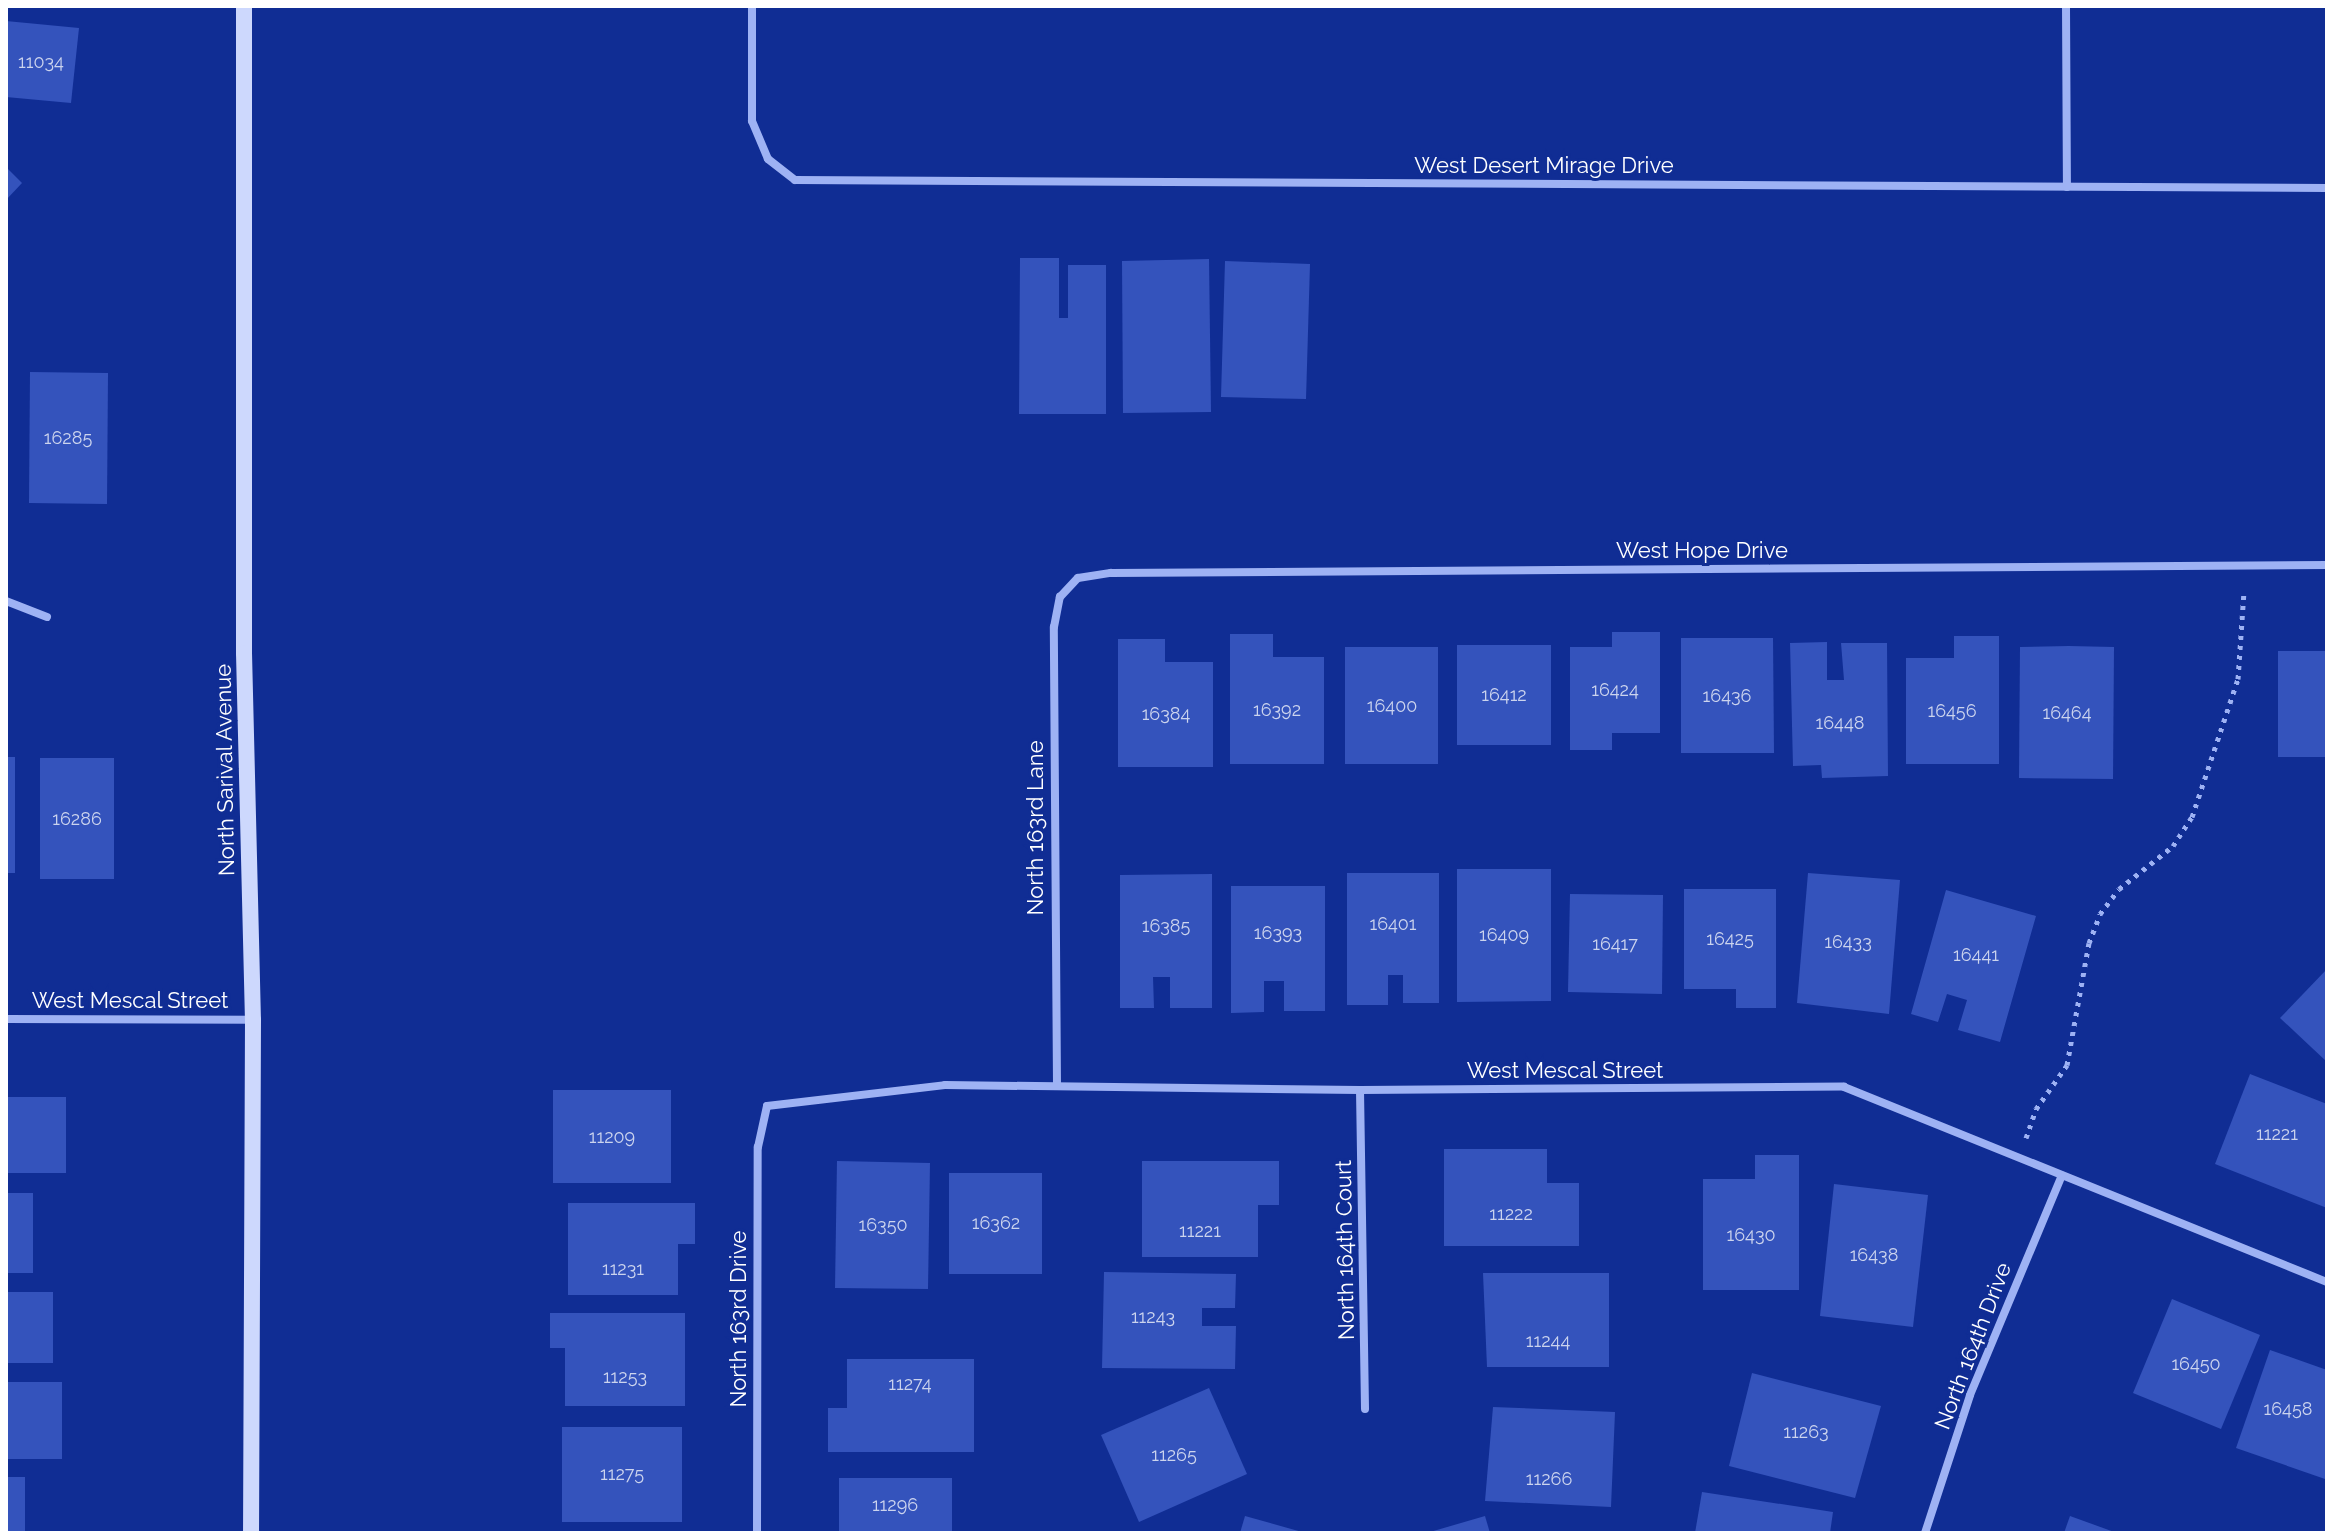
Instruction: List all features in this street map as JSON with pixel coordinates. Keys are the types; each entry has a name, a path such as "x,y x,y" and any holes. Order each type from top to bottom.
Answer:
{"main road":[{"name":"North Sarival Avenue","path":"244,6 244,653 253,1020 251,1533"}],"street":[{"name":"West Desert Mirage Drive","path":"752,6 752,121 768,159 795,180 2327,188"},
{"path":"2066,6 2067,187"},
{"name":"West Hope Drive","path":"1078,578 1127,573 2327,565"},
{"name":"North 163rd Lane","path":"1057,1085 1054,627 1060,597 1078,578"},
{"path":"6,601 47,617"},
{"name":"West Mescal Street","path":"6,1019 253,1020"},
{"name":"West Mescal Street","path":"767,1106 945,1085 1360,1090 1844,1087 2327,1282"},
{"name":"North 164th Court","path":"1360,1090 1365,1409"},
{"name":"North 163rd Drive","path":"757,1533 758,1147 767,1106"},
{"name":"North 164th Drive","path":"1925,1533 1970,1395 2062,1175"}],"path":[{"path":"2019,1158 2036,1109 2067,1065 2089,943 2100,914 2119,889 2173,846 2192,817 2238,679 2244,566"}],"building":[{"path":"6,21 79,28 71,103 6,97"},
{"path":"6,167 22,183 6,200"},
{"path":"1020,258 1059,258 1059,318 1068,318 1068,265 1106,265 1106,414 1019,414"},
{"path":"1209,259 1211,412 1123,413 1122,261"},
{"path":"1225,261 1310,264 1306,399 1221,397"},
{"path":"30,372 108,373 107,504 29,503"},
{"path":"1612,632 1660,632 1660,733 1612,733 1612,750 1570,750 1570,647 1612,647"},
{"path":"1230,634 1273,634 1273,657 1324,657 1324,764 1230,764"},
{"path":"1954,636 1999,636 1999,764 1906,764 1906,658 1954,658"},
{"path":"1681,638 1773,638 1774,753 1681,753"},
{"path":"1118,639 1165,639 1165,662 1213,662 1213,767 1118,767"},
{"path":"1827,642 1827,680 1844,680 1841,643 1887,643 1888,776 1822,778 1821,765 1793,766 1790,643"},
{"path":"1457,645 1551,645 1551,745 1457,745"},
{"path":"1345,647 1438,647 1438,764 1345,764"},
{"path":"2020,647 2114,647 2113,779 2019,778"},
{"path":"2278,651 2327,651 2327,757 2278,757"},
{"path":"6,757 15,757 15,873 6,873"},
{"path":"40,758 114,758 114,879 40,879"},
{"path":"1457,869 1551,869 1551,1001 1457,1002"},
{"path":"1347,873 1439,873 1439,1003 1403,1003 1403,975 1388,975 1388,1005 1347,1005"},
{"path":"1808,873 1900,880 1889,1014 1797,1003"},
{"path":"1212,874 1212,1008 1170,1008 1170,977 1153,977 1154,1008 1120,1008 1120,875"},
{"path":"1231,886 1325,886 1325,1011 1284,1011 1284,981 1264,981 1264,1012 1231,1013"},
{"path":"1684,889 1776,889 1776,1008 1736,1008 1736,989 1684,989"},
{"path":"1946,890 2036,916 2000,1042 1958,1030 1967,1000 1947,994 1938,1022 1911,1014"},
{"path":"1570,894 1663,895 1662,994 1568,992"},
{"path":"2327,969 2327,1062 2280,1018"},
{"path":"2250,1074 2327,1104 2327,1208 2215,1164"},
{"path":"553,1090 671,1090 671,1183 553,1183"},
{"path":"6,1097 66,1097 66,1173 6,1173"},
{"path":"1444,1149 1547,1149 1547,1183 1579,1183 1579,1246 1444,1246"},
{"path":"1755,1155 1799,1155 1799,1290 1703,1290 1703,1179 1755,1179"},
{"path":"837,1161 930,1163 928,1289 835,1288"},
{"path":"1142,1161 1279,1161 1279,1205 1258,1205 1258,1257 1142,1257"},
{"path":"949,1173 1042,1173 1042,1274 949,1274"},
{"path":"1834,1184 1928,1195 1913,1327 1820,1316"},
{"path":"6,1193 33,1193 33,1273 6,1273"},
{"path":"568,1203 695,1203 695,1244 678,1244 678,1295 568,1295"},
{"path":"1104,1272 1236,1274 1235,1308 1202,1308 1202,1326 1236,1326 1235,1369 1102,1368"},
{"path":"1483,1273 1609,1273 1609,1367 1487,1367"},
{"path":"6,1292 53,1292 53,1363 6,1363"},
{"path":"2172,1299 2260,1335 2221,1429 2133,1393"},
{"path":"550,1313 685,1313 685,1406 565,1406 565,1348 550,1348"},
{"path":"2270,1350 2327,1370 2325,1479 2236,1448"},
{"path":"847,1359 974,1359 974,1452 828,1452 828,1408 847,1408"},
{"path":"1752,1373 1881,1406 1855,1498 1729,1466"},
{"path":"6,1382 62,1382 62,1459 6,1459"},
{"path":"1209,1388 1247,1474 1139,1522 1101,1435"},
{"path":"1493,1407 1615,1412 1611,1507 1485,1501"},
{"path":"562,1427 682,1427 682,1522 562,1522"},
{"path":"6,1477 25,1477 25,1533 6,1533"},
{"path":"839,1478 952,1478 952,1533 839,1533"},
{"path":"1702,1492 1833,1512 1830,1533 1695,1533"},
{"path":"1245,1516 1302,1532 1302,1533 1240,1533"},
{"path":"1485,1516 1490,1533 1430,1533 1430,1532"},
{"path":"2070,1516 2117,1533 2064,1533"}]}
